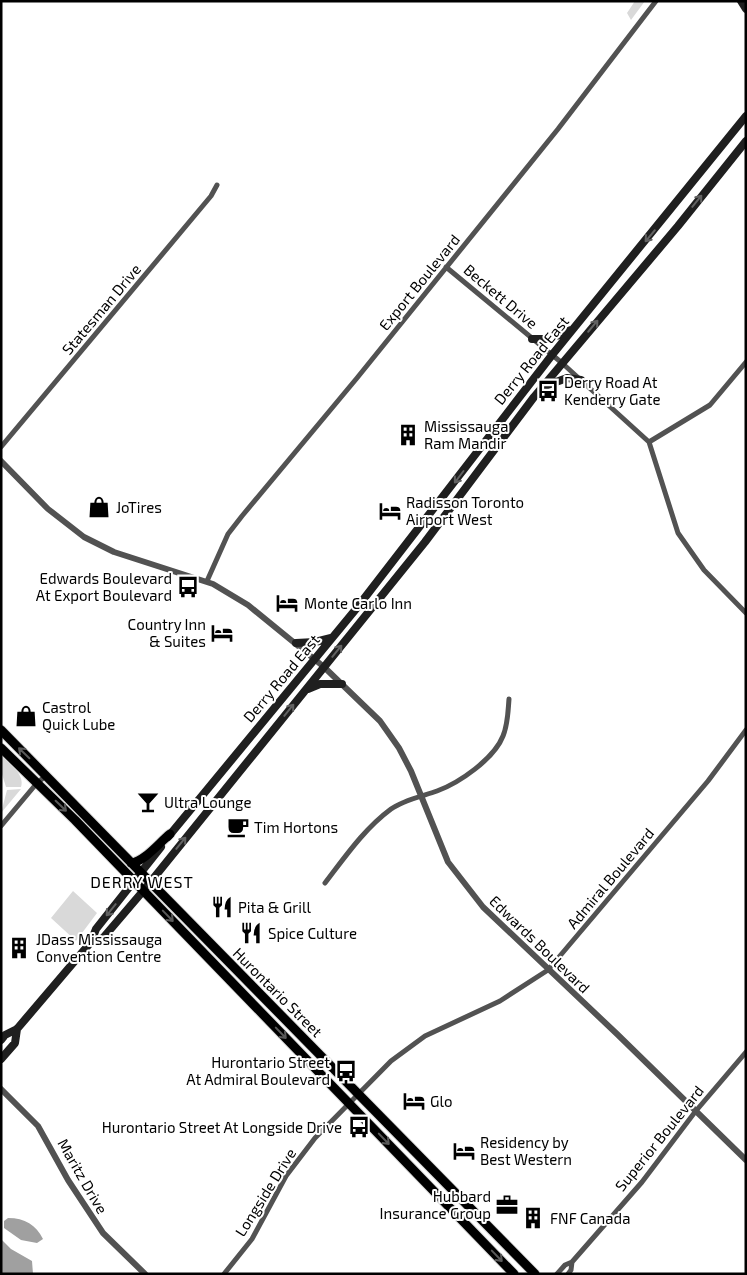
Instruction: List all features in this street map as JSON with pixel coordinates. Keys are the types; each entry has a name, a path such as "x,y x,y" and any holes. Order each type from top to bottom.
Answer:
{"main road":[{"path":"742,1 746,9"},
{"name":"Derry Road East","path":"91,942 96,929 170,834 356,609 552,355 746,116"},
{"name":"Derry Road East","path":"91,942 103,938 144,890 425,542 543,386 678,226 746,141"},
{"path":"532,339 549,339 572,330"},
{"path":"543,386 567,378 581,380"},
{"path":"510,409 520,416"},
{"path":"486,441 495,448"},
{"path":"375,584 384,592"},
{"path":"356,609 364,616"},
{"path":"296,644 315,642 333,637"},
{"path":"304,691 320,684 342,684"},
{"name":"Hurontario Street","path":"1,730 48,775 535,1274"},
{"name":"Hurontario Street","path":"1,748 144,890 514,1274"},
{"path":"132,863 144,860 154,847 170,834"},
{"path":"1,1040 5,1035 18,1029 91,942"},
{"path":"1,1059 15,1043 18,1029"}],"street":[{"name":"Export Boulevard","path":"207,581 228,534 446,268 656,1"},
{"name":"Statesman Drive","path":"1,447 211,196 217,185"},
{"name":"Beckett Drive","path":"446,268 562,363 649,442"},
{"path":"746,362 710,405 649,442 678,533 704,570 746,613"},
{"name":"Edwards Boulevard","path":"1,461 48,509 84,537 126,556 207,581 248,605 324,667 380,721 399,748 453,868 489,914 617,1034 746,1160"},
{"path":"325,883 367,830 392,808 468,776 502,738 508,720 508,699"},
{"name":"Admiral Boulevard","path":"350,1104 391,1061 425,1036 500,1001 548,970 708,781 746,730"},
{"path":"1,826 37,784 48,775"},
{"name":"Superior Boulevard","path":"557,1274 565,1265 572,1262 642,1182 695,1112 746,1052"},
{"name":"Maritz Drive","path":"1,1089 38,1126 68,1180 103,1233 145,1274"},
{"name":"Longside Drive","path":"224,1274 252,1238 286,1176 315,1138 350,1104"},
{"name":"Superior Boulevard","path":"568,1274 571,1270 572,1262"}],"shaded area":[{"path":"635,1 645,1 631,20 627,13"},
{"path":"1,756 19,774 22,782 21,787 6,787 1,771"},
{"path":"21,789 1,813 7,790"},
{"path":"73,891 97,913 76,941 51,918"},
{"path":"8,1218 20,1219 29,1223 43,1239 37,1243 21,1240 4,1228 4,1221"},
{"path":"1,1239 11,1249 32,1261 33,1274 1,1274"}],"place":[{"name":"Derry Road At Kenderry Gate","path":"548,391"},
{"name":"Mississauga Ram Mandir","path":"408,435"},
{"name":"JoTires","path":"99,507"},
{"name":"Radisson Toronto Airport West","path":"390,511"},
{"name":"Edwards Boulevard At Export Boulevard","path":"188,587"},
{"name":"Monte Carlo Inn","path":"287,603"},
{"name":"Country Inn & Suites","path":"222,633"},
{"name":"Castrol Quick Lube","path":"26,716"},
{"name":"Ultra Lounge","path":"148,802"},
{"name":"Tim Hortons","path":"238,827"},
{"name":"Pita & Grill","path":"222,907"},
{"name":"Spice Culture","path":"251,933"},
{"name":"JDass Mississauga Convention Centre","path":"19,948"},
{"name":"Hurontario Street At Admiral Boulevard","path":"346,1071"},
{"name":"Glo","path":"414,1101"},
{"name":"Hurontario Street At Longside Drive","path":"359,1127"},
{"name":"Residency by Best Western","path":"464,1151"},
{"name":"Hubbard Insurance Group","path":"507,1205"},
{"name":"FNF Canada","path":"533,1218"}],"district":[{"name":"DERRY WEST","path":"142,881"}]}
